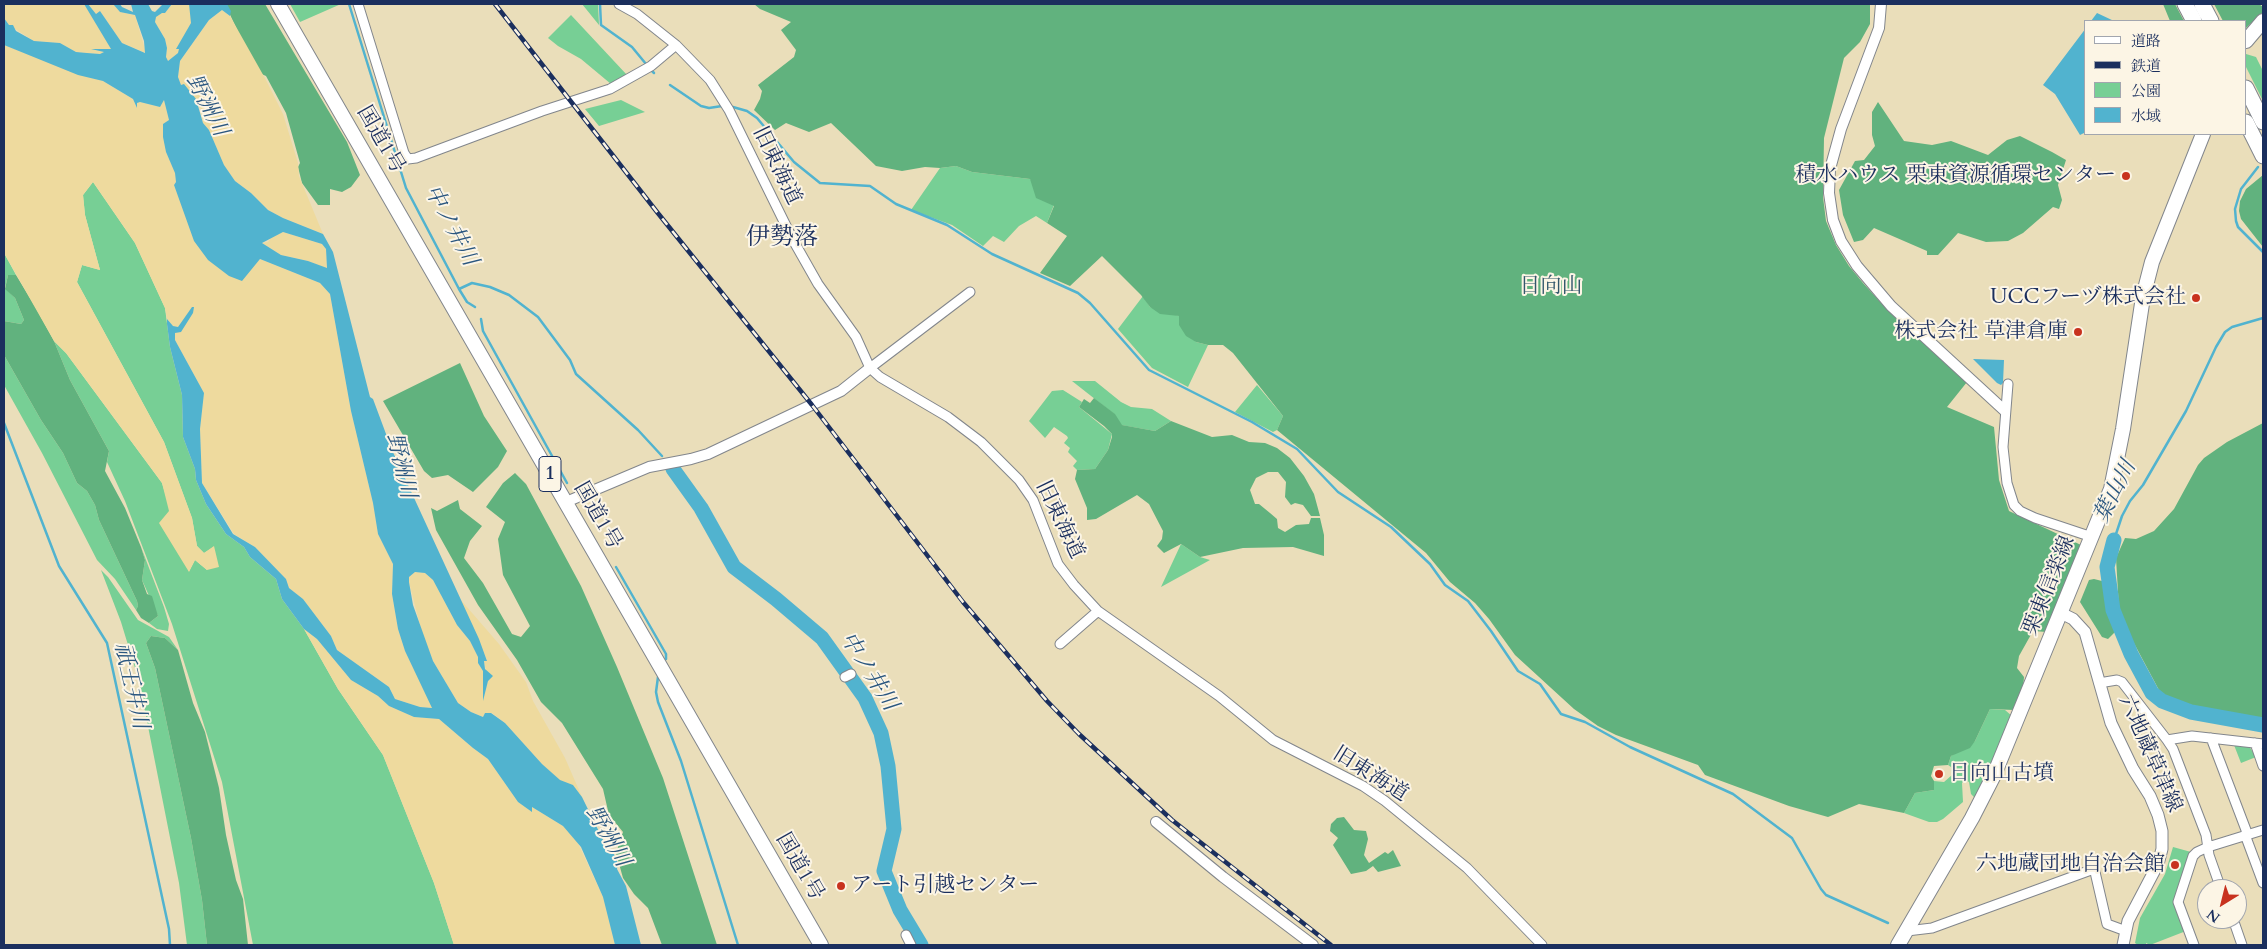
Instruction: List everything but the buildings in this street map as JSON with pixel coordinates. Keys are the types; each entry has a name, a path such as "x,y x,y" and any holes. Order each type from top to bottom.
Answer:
{"highway":[{"path":"2185,4 2193,20"},
{"path":"2202,4 2211,20"},
{"path":"2247,90 2263,122"},
{"path":"2247,124 2263,156"}],"main road":[{"name":"国道1号","path":"278,4 821,945"},
{"path":"2247,40 2263,21"},
{"name":"栗東信楽線","path":"1898,945 1972,818 1994,775 2111,489 2123,429 2143,297 2152,262 2203,135"},
{"name":"六地蔵草津線","path":"2061,613 2073,619 2085,632 2111,723 2133,769 2150,796 2162,831 2162,849 2158,864 2137,901 2123,945"}],"street":[{"path":"358,4 404,153 408,159 416,158 542,111 610,89 651,66 676,45"},
{"name":"旧東海道","path":"620,4 637,14 676,45 710,80 730,110 793,240 818,284 856,337 870,368 880,377 948,417 975,437 1019,480 1033,500 1058,564 1078,590 1098,611 1219,696 1274,740 1363,786 1385,802 1467,868 1542,945"},
{"path":"1881,4 1879,28 1841,129 1830,169 1829,193 1833,220 1841,241 1857,266 1891,306 2005,411"},
{"path":"566,502 649,467 708,454 841,391 970,292"},
{"path":"2008,384 2003,447 2007,483 2014,505 2020,511 2035,518 2092,537"},
{"path":"1060,644 1098,611"},
{"path":"2099,683 2117,680 2122,682 2167,740 2173,750 2206,835 2218,879"},
{"path":"2167,740 2192,736 2259,743 2263,766"},
{"path":"2211,738 2246,830 2246,835 2263,883"},
{"path":"1156,822 1223,877 1314,945"},
{"path":"2194,945 2178,902 2193,856 2208,847 2263,830"},
{"path":"1906,931 1932,928 1946,924 2091,870 2095,872 2107,924 2126,931"},
{"path":"2236,929 2242,945"},
{"path":"906,934 911,945"}],"green space":[{"path":"225,4 265,4 347,142 360,175 351,187 342,192 330,189 330,205 318,205 302,183 298,167 300,163 286,113 266,76 257,72"},
{"path":"290,4 341,4 300,22"},
{"path":"582,4 598,4 599,25"},
{"name":"日向山","path":"754,4 1870,4 1870,24 1860,42 1844,58 1824,138 1823,197 1826,221 1836,245 1849,266 1863,283 1883,305 1967,382 1947,407 1994,427 1999,480 2009,511 2081,545 2047,632 2033,631 2019,656 2017,668 2024,677 2023,689 2014,710 1990,709 1970,748 1951,756 1948,765 1934,766 1931,776 1934,781 1934,790 1915,793 1904,813 1859,804 1828,817 1789,806 1705,775 1698,765 1616,735 1598,726 1574,709 1515,655 1489,619 1475,603 1450,582 1426,553 1277,430 1283,416 1233,353 1223,345 1208,345 1196,342 1186,336 1179,325 1179,316 1160,314 1150,307 1141,295 1102,256 1070,286 1040,273 1067,236 1047,223 1054,206 1036,198 1030,179 972,172 956,166 925,167 902,171 876,166 831,123 809,132 786,123 775,130 754,110 762,91 758,85 794,57 796,50 781,30 791,22 760,9"},
{"path":"2163,4 2175,4 2183,20 2170,20"},
{"path":"2214,4 2259,4 2263,7 2263,12 2247,27 2247,20 2222,20"},
{"path":"571,15 627,75 611,84 581,59 548,38"},
{"path":"2247,54 2256,57 2263,71 2263,101 2247,69"},
{"path":"621,100 645,112 599,126 585,109"},
{"path":"1878,102 1904,141 1932,145 1951,141 1988,155 2007,140 2020,136 2066,160 2058,185 2062,200 2059,209 2053,207 2023,233 2008,241 1986,242 1958,233 1938,255 1927,255 1927,251 1874,228 1863,240 1854,242 1843,215 1839,190 1855,161 1864,160 1875,146 1872,135 1872,112"},
{"path":"956,166 972,172 1030,179 1054,205 1047,223 1036,216 1019,226 1004,242 993,236 983,246 952,225 911,210 940,168"},
{"path":"2263,175 2263,247 2241,219 2239,211 2240,201 2246,189"},
{"path":"93,182 135,243 165,308 170,347 182,395 183,437 195,469 196,480 206,504 226,534 244,547 250,557 276,579 282,599 304,629 338,689 383,755 434,883 454,945 253,945 222,782 172,624 125,501 107,462 109,451 70,380 54,341 66,353 162,483 189,571 195,560 207,570 214,547 204,553 197,546 192,518 164,442 77,282 82,265 100,270 85,215 83,195"},
{"path":"4,253 16,275 8,275 5,288 15,298 24,320 21,324 4,321"},
{"path":"8,275 16,275 36,308 54,341 70,380 109,451 105,471 125,508 145,560 142,580 147,594 152,596 158,616 149,623 141,618 136,610 138,606 137,601 99,520 95,505 87,491 77,483 63,453 41,420 4,355 4,321 21,324 24,320 15,298 5,289"},
{"path":"1143,296 1150,307 1179,316 1196,342 1208,345 1188,387 1152,368 1118,329"},
{"path":"4,355 41,420 63,453 77,483 87,491 95,505 99,520 137,601 138,606 136,610 115,579 97,560 42,453 4,385"},
{"path":"460,363 484,416 507,451 498,467 473,492 448,475 432,478 424,471 383,401"},
{"path":"1072,381 1095,381 1121,402 1131,407 1152,409 1171,421 1155,431 1121,425 1114,414"},
{"path":"1257,385 1283,416 1277,430 1273,432 1235,412"},
{"path":"1063,390 1082,402 1079,407 1112,434 1108,450 1095,469 1077,470 1073,466 1077,461 1068,452 1070,448 1064,443 1068,438 1067,436 1054,427 1045,438 1029,421 1052,391"},
{"path":"1094,398 1115,414 1122,425 1155,431 1171,421 1212,437 1232,435 1249,442 1265,443 1277,448 1290,458 1304,476 1314,494 1320,516 1311,516 1303,505 1295,503 1291,505 1285,497 1286,482 1278,472 1268,472 1256,478 1250,490 1255,504 1259,504 1277,519 1278,528 1285,532 1296,525 1309,524 1311,518 1320,518 1324,535 1324,556 1293,547 1243,548 1200,557 1181,544 1164,553 1157,546 1162,539 1163,531 1149,504 1137,495 1096,519 1087,520 1087,508 1075,479 1077,470 1095,469 1108,450 1112,437 1112,434 1104,426 1079,407 1084,399 1090,403"},
{"path":"2263,423 2263,721 2174,703 2160,692 2128,632 2119,609 2116,558 2125,538 2136,539 2154,531 2174,509 2198,465 2204,458 2227,442"},
{"path":"515,473 526,484 581,586 617,667 663,778 717,945 662,945 648,908 634,894 623,878 616,853 623,832 609,815 603,789 562,723 541,702 517,660 478,605 436,530 431,508 437,511 458,500 460,509 482,526 470,541 464,558 483,583 512,634 521,637 530,626 503,575 498,539 505,522 486,507 503,483"},
{"path":"1181,544 1200,557 1210,560 1161,587"},
{"path":"141,547 164,607 169,624 168,631 157,629 149,623 158,616 142,580 145,560"},
{"path":"101,570 138,620 169,637 178,650 165,638 151,636 146,643 155,668 191,838 202,900 207,945 187,945 179,883 139,681 121,622"},
{"path":"2089,580 2102,581 2109,612 2116,631 2108,639 2102,637 2080,602"},
{"path":"151,636 165,638 178,650 193,703 205,732 219,788 226,835 236,880 243,899 248,945 207,945 202,900 191,838 155,668 146,643"},
{"path":"1990,709 2005,710 2012,716 1984,786 1974,797 1971,794 1969,782 1965,780 1962,783 1963,802 1937,822 1929,822 1904,813 1915,793 1934,790 1934,781 1944,782 1952,775 1951,767 1948,765 1951,756 1975,741"},
{"path":"2234,745 2249,746 2256,757 2241,763"},
{"path":"1344,817 1354,830 1366,831 1368,839 1364,855 1369,863 1385,852 1388,854 1393,850 1401,866 1378,872 1373,866 1366,871 1351,874 1333,845 1338,838 1330,831 1331,824 1337,818"},
{"path":"2173,847 2191,852 2178,895 2186,931 2150,945 2146,943 2146,945 2138,945 2135,943 2140,918 2165,874"}],"sand":[{"path":"4,4 84,4 112,49 95,50 104,52 100,54 76,52 60,43 34,41 9,25 4,18"},
{"path":"88,4 113,4 120,12 135,15 146,53 122,43 100,11 96,14"},
{"path":"172,4 189,4 192,23 177,49 180,49 178,53 168,61 165,39 155,22 155,17 165,13"},
{"path":"222,10 230,16 283,114 298,163 299,176 323,234 268,210 251,193 235,181 224,165 209,130 203,123 201,109 181,85 178,77 180,61 209,20"},
{"path":"4,45 78,74 103,81 133,99 137,108 137,103 140,102 160,107 164,100 169,120 167,124 166,152 175,172 176,182 174,185 177,193 251,268 260,259 320,283 330,294 351,411 373,503 378,534 393,564 392,594 398,629 405,651 433,708 420,707 395,699 389,687 337,650 331,636 303,599 289,588 286,579 255,547 234,534 202,483 200,429 204,393 175,340 175,333 192,307 178,328 173,326 167,319 165,308 135,243 93,182 83,195 85,215 100,270 82,265 77,282 164,442 192,518 197,546 204,553 214,546 219,567 207,570 195,560 189,572 159,523 169,511 162,483 66,353 54,341 4,253"},
{"path":"283,232 322,244 326,249 327,269 308,261 281,255 262,243 268,242 272,236"},
{"path":"415,572 425,573 433,580 457,625 470,641 483,671 483,700 488,681 484,661 487,660 460,599 499,644 526,682 533,701 565,758 582,797 573,785 560,781 505,723 492,713 485,713 483,717 471,712 458,703 433,661 423,637 409,582 409,577"},
{"path":"304,629 317,639 351,680 378,696 389,706 414,717 439,719 488,759 518,802 531,811 530,807 532,807 563,826 577,841 603,897 615,945 454,945 434,883 383,755 338,689"}],"water":[{"path":"84,4 88,4 96,14 100,11 122,43 145,53 144,41 135,15 120,12 113,4 120,4 122,7 133,12 131,4 148,4 152,11 155,12 163,4 172,4 165,13 156,17 155,22 165,39 168,61 178,53 179,49 176,49 191,23 189,4 227,4 231,11 230,16 222,10 209,20 180,61 178,77 181,85 184,84 196,99 203,123 209,130 224,165 235,181 251,193 268,210 323,234 333,252 370,397 373,399 392,450 479,639 487,661 484,661 485,669 493,676 488,681 483,701 483,671 470,641 457,625 433,580 425,573 415,572 409,577 413,605 433,661 458,703 471,712 483,717 485,713 491,713 505,723 542,764 560,780 573,785 582,797 609,852 613,852 618,863 617,869 626,886 641,945 615,945 603,897 581,847 563,826 532,807 532,812 518,802 488,759 439,719 414,717 389,706 378,696 351,680 317,639 304,629 282,599 276,579 250,557 244,547 226,534 206,504 196,480 195,469 183,437 182,395 170,347 167,324 167,319 173,326 178,327 192,307 194,307 193,313 181,332 175,333 175,340 204,393 200,429 202,483 233,534 255,547 286,579 289,588 303,599 331,636 337,650 389,687 395,699 420,707 432,708 405,651 398,629 392,594 393,564 378,534 373,503 351,411 330,294 320,283 260,259 242,281 229,276 208,260 194,241 174,185 176,182 175,173 166,152 163,137 163,124 169,120 164,100 160,107 140,102 137,103 137,108 133,99 103,81 78,75 4,45 4,18 9,25 13,25 16,31 34,41 60,43 76,52 100,54 104,52 91,49 111,49","holes":["283,232 322,244 326,249 327,268 308,261 281,255 262,243"]},
{"path":"2097,13 2112,20 2092,20"},
{"path":"2084,31 2084,133 2080,135 2055,94 2043,85"},
{"path":"1973,359 2004,360 2003,383 2001,385 1997,383"}],"waterway":[{"name":"中ノ井川","path":"349,4 406,188 459,289 472,283 490,287 509,295 538,317 570,360 576,374 638,430 662,456"},
{"path":"600,4 601,25 632,47 646,64"},
{"path":"670,85 701,106 709,108 722,106"},
{"path":"733,107 747,111 757,118 794,162 820,183 870,186 896,204 947,225 992,254 1078,293 1090,303 1149,370 1252,422 1297,449 1338,492 1391,527 1430,564 1445,585 1468,601 1518,671 1540,684 1561,714 1585,722 1630,747 1733,794 1792,838 1826,895 1888,923"},
{"name":"葉山川","path":"2258,167 2241,189 2235,209 2238,227 2263,252"},
{"path":"459,289 467,302 475,307"},
{"name":"葉山川","path":"2114,540 2122,516 2130,501 2143,485 2186,411 2225,332 2232,327 2263,318"},
{"path":"481,319 483,331 567,483"},
{"name":"祇王井川","path":"4,423 59,566 107,643 169,929 170,945"},
{"name":"中ノ井川","path":"673,469 701,508 734,567 822,638 865,698 881,733 888,766 894,829 884,871 900,910 921,945"},
{"name":"葉山川","path":"2114,540 2107,567 2113,610 2131,654 2152,693 2162,701 2191,712 2263,725"},
{"path":"616,567 666,654 666,659"},
{"path":"658,677 656,692 658,702 681,761 738,945"}],"railway":[{"path":"495,4 657,212 812,405 963,602 1047,701 1079,734 1172,820 1331,945"}],"place":[{"name":"積水ハウス 栗東資源循環センター","path":"2126,176"},
{"name":"UCCフーヅ株式会社","path":"2196,298"},
{"name":"株式会社 草津倉庫","path":"2078,332"},
{"name":"日向山古墳","path":"1939,774"},
{"name":"六地蔵団地自治会館","path":"2175,865"},
{"name":"アート引越センター","path":"841,886"}],"district":[{"name":"伊勢落","path":"782,238"}],"water label":[{"name":"野洲川","path":"206,106"},
{"name":"野洲川","path":"400,466"},
{"name":"野洲川","path":"607,837"}]}
